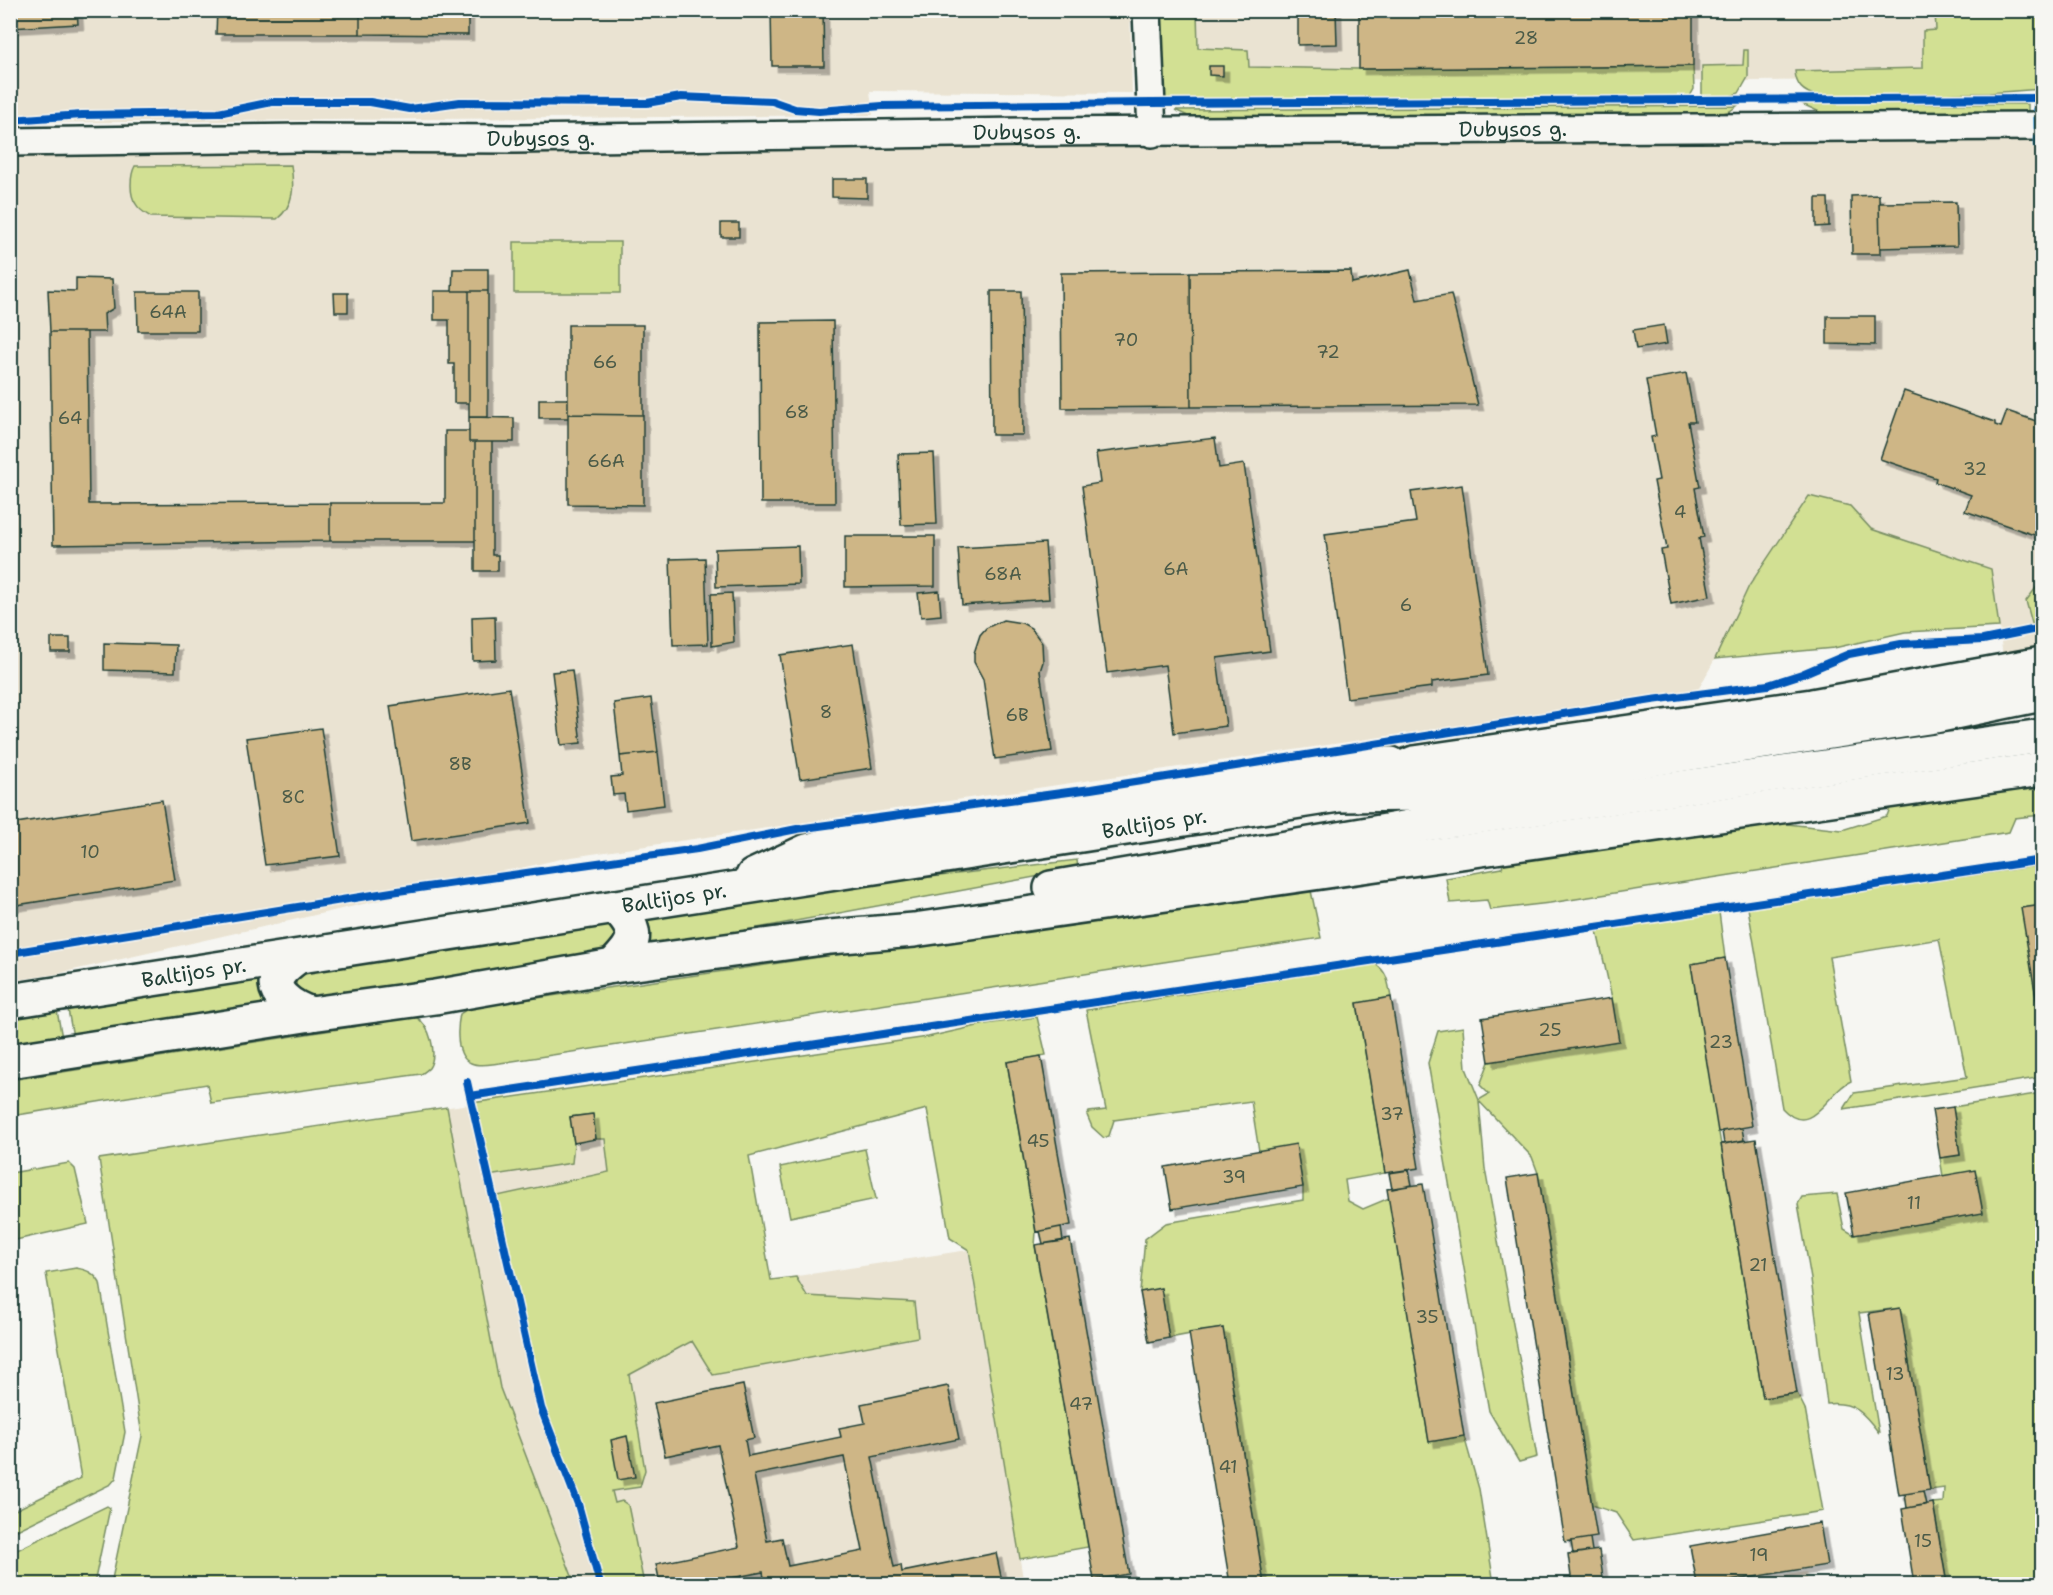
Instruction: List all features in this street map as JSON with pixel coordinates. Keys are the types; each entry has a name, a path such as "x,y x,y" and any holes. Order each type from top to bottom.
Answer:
{"highway":[{"path":"720,891 807,851 867,836 1338,768 1414,763 1812,706 2043,664"},
{"path":"1339,795 1423,794 1935,716 2043,694"},
{"path":"830,937 917,913 992,898 1415,826 2043,736"},
{"path":"1339,795 1414,763"},
{"path":"10,1061 435,997 613,966 830,937 914,930 2043,769"},
{"name":"Baltijos pr.","path":"10,1001 1339,795"},
{"path":"613,966 630,948 633,932 625,916 616,907"},
{"path":"297,957 282,970 277,986 280,995 288,1004 311,1014"}],"street":[{"path":"1147,10 1152,133"},
{"name":"Dubysos g.","path":"10,142 290,138 484,140 1026,132 2043,126"}],"shaded area":[{"path":"10,11 1130,11 1132,93 870,91 873,115 11,123"},
{"path":"1163,11 2037,11 2033,79 1165,85"},
{"path":"2042,139 2042,649 2003,657 1991,569 1871,529 1850,506 1749,586 1698,690 565,858 56,974 11,981 11,155"},
{"path":"726,1066 749,1155 771,1280 968,1250 1024,1584 111,1584 142,1436 99,1159","holes":["592,1114 596,1139 574,1142 570,1117"]},
{"path":"1806,1572 1808,1584 1733,1584"}],"green space":[{"path":"1157,11 1197,11 1198,48 1248,50 1249,67 1359,69 1693,66 1694,89 1690,96 1165,101 1161,86"},
{"path":"1935,11 2042,11 2042,89 1989,93 1817,96 1808,93 1799,84 1795,71 1923,68 1923,31 1936,30"},
{"path":"1744,50 1748,50 1748,77 1739,93 1730,96 1702,96 1702,66 1743,65"},
{"path":"1800,103 2028,104 2028,112 1824,114"},
{"path":"1737,106 1730,111 1716,115 1201,119 1175,110"},
{"path":"291,165 292,194 287,207 277,219 151,217 139,208 132,196 131,180 135,166"},
{"path":"514,242 620,242 620,293 514,293"},
{"path":"1809,496 1850,506 1871,529 1991,569 1999,627 1905,632 1834,648 1715,659 1749,586"},
{"path":"2042,580 2042,644 2037,642 2026,601"},
{"path":"2042,789 2042,815 2015,818 2009,832 1550,903 1490,910 1487,900 1450,903 1446,878 1502,868 1504,861 1750,820 1842,830 1887,816 1891,805 1929,794"},
{"path":"1077,860 1078,869 649,948 649,927 644,915 802,892"},
{"path":"2042,865 2042,905 2022,909 2042,1033 2042,1077 1844,1109 1854,1093 1967,1077 1939,939 1829,957 1851,1081 1811,1116 1802,1119 1793,1117 1782,1108 1748,908"},
{"path":"1310,886 1321,938 481,1065 466,1060 458,1042 460,1014 469,1008"},
{"path":"1719,912 1725,958 1691,964 1763,1398 1797,1393 1805,1409 1823,1511 1634,1540 1616,1513 1592,1505 1538,1173 1532,1157 1479,1101 1485,1169 1537,1457 1519,1462 1489,1411 1428,1063 1438,1031 1463,1027 1466,1068 1479,1100 1489,1094 1480,1085 1489,1062 1618,1041 1612,998 1597,931"},
{"path":"607,922 618,931 610,953 312,1000 298,993 297,989 297,978 302,970"},
{"path":"1375,964 1385,974 1391,997 1357,1003 1385,1173 1345,1180 1348,1201 1363,1209 1389,1198 1429,1442 1464,1436 1479,1489 1494,1584 1264,1584 1223,1328 1169,1338 1161,1289 1140,1292 1145,1239 1166,1223 1303,1200 1296,1145 1259,1151 1251,1101 1114,1120 1109,1136 1104,1138 1092,1127 1087,1115 1089,1112 1106,1110 1086,1010"},
{"path":"259,974 273,1005 73,1037 67,1004"},
{"path":"56,1005 62,1038 11,1046 11,1012"},
{"path":"416,1017 429,1033 433,1048 432,1062 429,1068 421,1074 211,1103 207,1084 11,1116 11,1080"},
{"path":"1037,1017 1046,1055 1007,1062 1036,1232 1035,1246 1088,1547 1020,1559 969,1250 950,1238 927,1109 749,1156 771,1280 796,1277 807,1296 914,1302 918,1337 713,1375 692,1341 629,1375 645,1470 640,1487 612,1491 615,1503 622,1501 628,1505 644,1584 600,1584 578,1504 541,1408 493,1197 609,1172 605,1139 596,1139 592,1114 570,1117 574,1143 572,1163 488,1176 472,1103 928,1037 986,1024"},
{"path":"2042,1093 2042,1584 1947,1584 1933,1503 1943,1502 1944,1488 1930,1490 1900,1308 1859,1313 1879,1433 1858,1410 1844,1404 1827,1404 1811,1279 1798,1204 1802,1197 1837,1194 1844,1229 1854,1235 1982,1213 1975,1171 1943,1176 1940,1158 1960,1155 1953,1107"},
{"path":"447,1107 500,1388 575,1584 111,1584 142,1436 99,1159"},
{"path":"865,1149 876,1199 790,1217 780,1167"},
{"path":"69,1163 75,1169 88,1224 11,1241 11,1173"},
{"path":"76,1268 90,1272 100,1283 125,1432 116,1478 111,1484 11,1533 11,1512 81,1478 46,1273"},
{"path":"107,1506 110,1508 94,1584 11,1584 11,1553"}],"building":[{"path":"10,10 77,10 78,24 10,28"},
{"path":"217,10 360,10 360,34 216,34"},
{"path":"360,10 468,10 468,35 360,34"},
{"path":"771,10 823,10 824,66 772,66"},
{"path":"1298,10 1336,10 1337,44 1298,45"},
{"path":"1359,10 1693,10 1693,66 1359,69"},
{"path":"1209,66 1223,66 1223,76 1209,75"},
{"path":"832,179 867,179 867,198 832,197"},
{"path":"1879,195 1880,254 1852,254 1851,196"},
{"path":"1816,198 1828,198 1829,226 1816,227"},
{"path":"1956,202 1957,246 1880,248 1879,203"},
{"path":"721,223 739,223 739,237 721,237"},
{"path":"453,269 488,269 488,291 452,291"},
{"path":"1410,270 1417,300 1451,294 1478,405 1191,407 1190,272 1351,271 1352,283"},
{"path":"1190,272 1191,407 1062,408 1061,273"},
{"path":"76,278 112,279 114,308 104,314 105,332 50,332 48,290 76,291"},
{"path":"434,291 469,291 469,403 454,403 454,364 449,364 449,320 434,320"},
{"path":"469,291 488,291 488,417 469,417"},
{"path":"991,291 1021,291 1023,435 992,435"},
{"path":"137,292 198,292 198,331 138,331"},
{"path":"334,293 348,293 348,312 335,312"},
{"path":"1827,316 1875,316 1875,345 1827,344"},
{"path":"833,321 835,503 761,503 760,322"},
{"path":"568,325 643,325 643,415 568,414"},
{"path":"1664,325 1667,344 1636,349 1633,330"},
{"path":"50,332 87,332 89,504 330,503 330,541 53,545"},
{"path":"1686,373 1695,422 1688,422 1700,487 1695,488 1704,537 1699,538 1710,596 1671,604 1661,550 1667,549 1654,481 1659,480 1651,437 1656,436 1646,380"},
{"path":"1904,391 1995,422 1995,425 2001,427 2007,411 2042,423 2042,521 2037,536 1965,511 1971,495 1935,482 1936,478 1880,459"},
{"path":"539,399 568,399 568,418 539,418"},
{"path":"568,414 643,415 643,505 568,504"},
{"path":"469,417 514,418 514,442 469,442"},
{"path":"445,431 469,431 469,442 475,442 475,541 330,541 330,503 445,503"},
{"path":"1215,438 1219,468 1244,464 1270,651 1217,658 1226,726 1174,733 1165,665 1107,673 1082,486 1100,483 1096,453"},
{"path":"475,442 492,442 492,555 498,555 498,571 475,571"},
{"path":"934,453 937,524 901,525 898,454"},
{"path":"1462,485 1488,675 1432,682 1432,687 1347,698 1325,534 1416,522 1411,492"},
{"path":"845,536 935,536 935,586 845,587"},
{"path":"1045,543 1049,599 962,605 958,548"},
{"path":"798,546 799,584 716,587 715,549"},
{"path":"705,558 708,644 673,645 670,559"},
{"path":"939,591 941,615 921,617 918,593"},
{"path":"732,593 734,642 712,646 711,594"},
{"path":"495,616 496,660 473,661 472,617"},
{"path":"1003,620 1022,623 1031,628 1042,643 1043,662 1040,671 1052,751 995,759 983,679 974,662 974,653 980,635 986,628"},
{"path":"51,638 70,638 70,652 51,652"},
{"path":"104,643 176,645 175,672 104,670"},
{"path":"853,644 872,768 800,779 780,655"},
{"path":"572,670 581,743 561,745 552,672"},
{"path":"509,688 530,823 411,841 390,706"},
{"path":"651,698 658,752 620,756 614,703"},
{"path":"321,728 340,856 265,865 246,738"},
{"path":"658,752 664,805 626,810 624,794 613,795 611,777 622,776 620,756"},
{"path":"162,800 175,880 10,906 10,824"},
{"path":"2042,905 2042,1033 2021,908"},
{"path":"1725,958 1752,1126 1718,1132 1691,964"},
{"path":"1391,997 1419,1168 1385,1173 1357,1003"},
{"path":"1612,998 1619,1041 1489,1062 1482,1018"},
{"path":"1041,1056 1071,1225 1036,1232 1007,1062"},
{"path":"1953,1107 1960,1155 1940,1158 1932,1110"},
{"path":"593,1114 596,1139 574,1143 570,1117"},
{"path":"1742,1128 1744,1140 1724,1144 1722,1131"},
{"path":"1756,1139 1797,1393 1763,1398 1721,1144"},
{"path":"1296,1144 1303,1187 1172,1209 1165,1167"},
{"path":"1409,1170 1412,1185 1392,1189 1389,1173"},
{"path":"1975,1170 1983,1213 1854,1235 1846,1193"},
{"path":"1538,1173 1597,1537 1565,1542 1507,1178"},
{"path":"1423,1184 1464,1436 1429,1442 1387,1189"},
{"path":"1061,1227 1063,1241 1043,1244 1040,1231"},
{"path":"1070,1239 1129,1574 1094,1580 1035,1245"},
{"path":"1161,1288 1169,1338 1149,1342 1140,1292"},
{"path":"1900,1308 1930,1490 1899,1495 1869,1313"},
{"path":"1223,1328 1264,1584 1230,1584 1189,1333"},
{"path":"743,1385 754,1438 745,1440 748,1456 841,1437 839,1428 865,1423 861,1404 948,1386 959,1439 872,1457 894,1567 901,1565 902,1572 996,1553 1002,1581 983,1584 872,1584 871,1579 845,1584 765,1584 763,1572 700,1584 660,1584 656,1564 739,1547 718,1445 665,1456 654,1403","holes":["844,1457 863,1551 788,1566 782,1538 767,1541 754,1475"]},
{"path":"627,1436 635,1477 618,1480 611,1440"},
{"path":"1923,1491 1926,1505 1907,1508 1905,1494"},
{"path":"1933,1503 1947,1584 1914,1584 1902,1509"},
{"path":"1820,1523 1827,1565 1711,1584 1697,1584 1690,1546"},
{"path":"1590,1538 1592,1551 1573,1554 1571,1541"},
{"path":"1599,1550 1604,1584 1572,1584 1568,1554"}],"marked path":[{"path":"2036,99 2037,150 2042,168"}],"cycle path":[{"path":"10,120 82,115 218,113 272,102 370,102 410,109 460,102 647,103 681,97 772,101 795,109 819,111 882,106 1151,103 2042,98"},
{"path":"10,953 398,891 697,849 797,829 1091,789 1652,700 1768,685 1802,674 1849,654 1901,644 1983,640 2042,628"},
{"path":"470,1096 2042,860"},
{"path":"467,1082 541,1408 578,1504 600,1584"}]}
